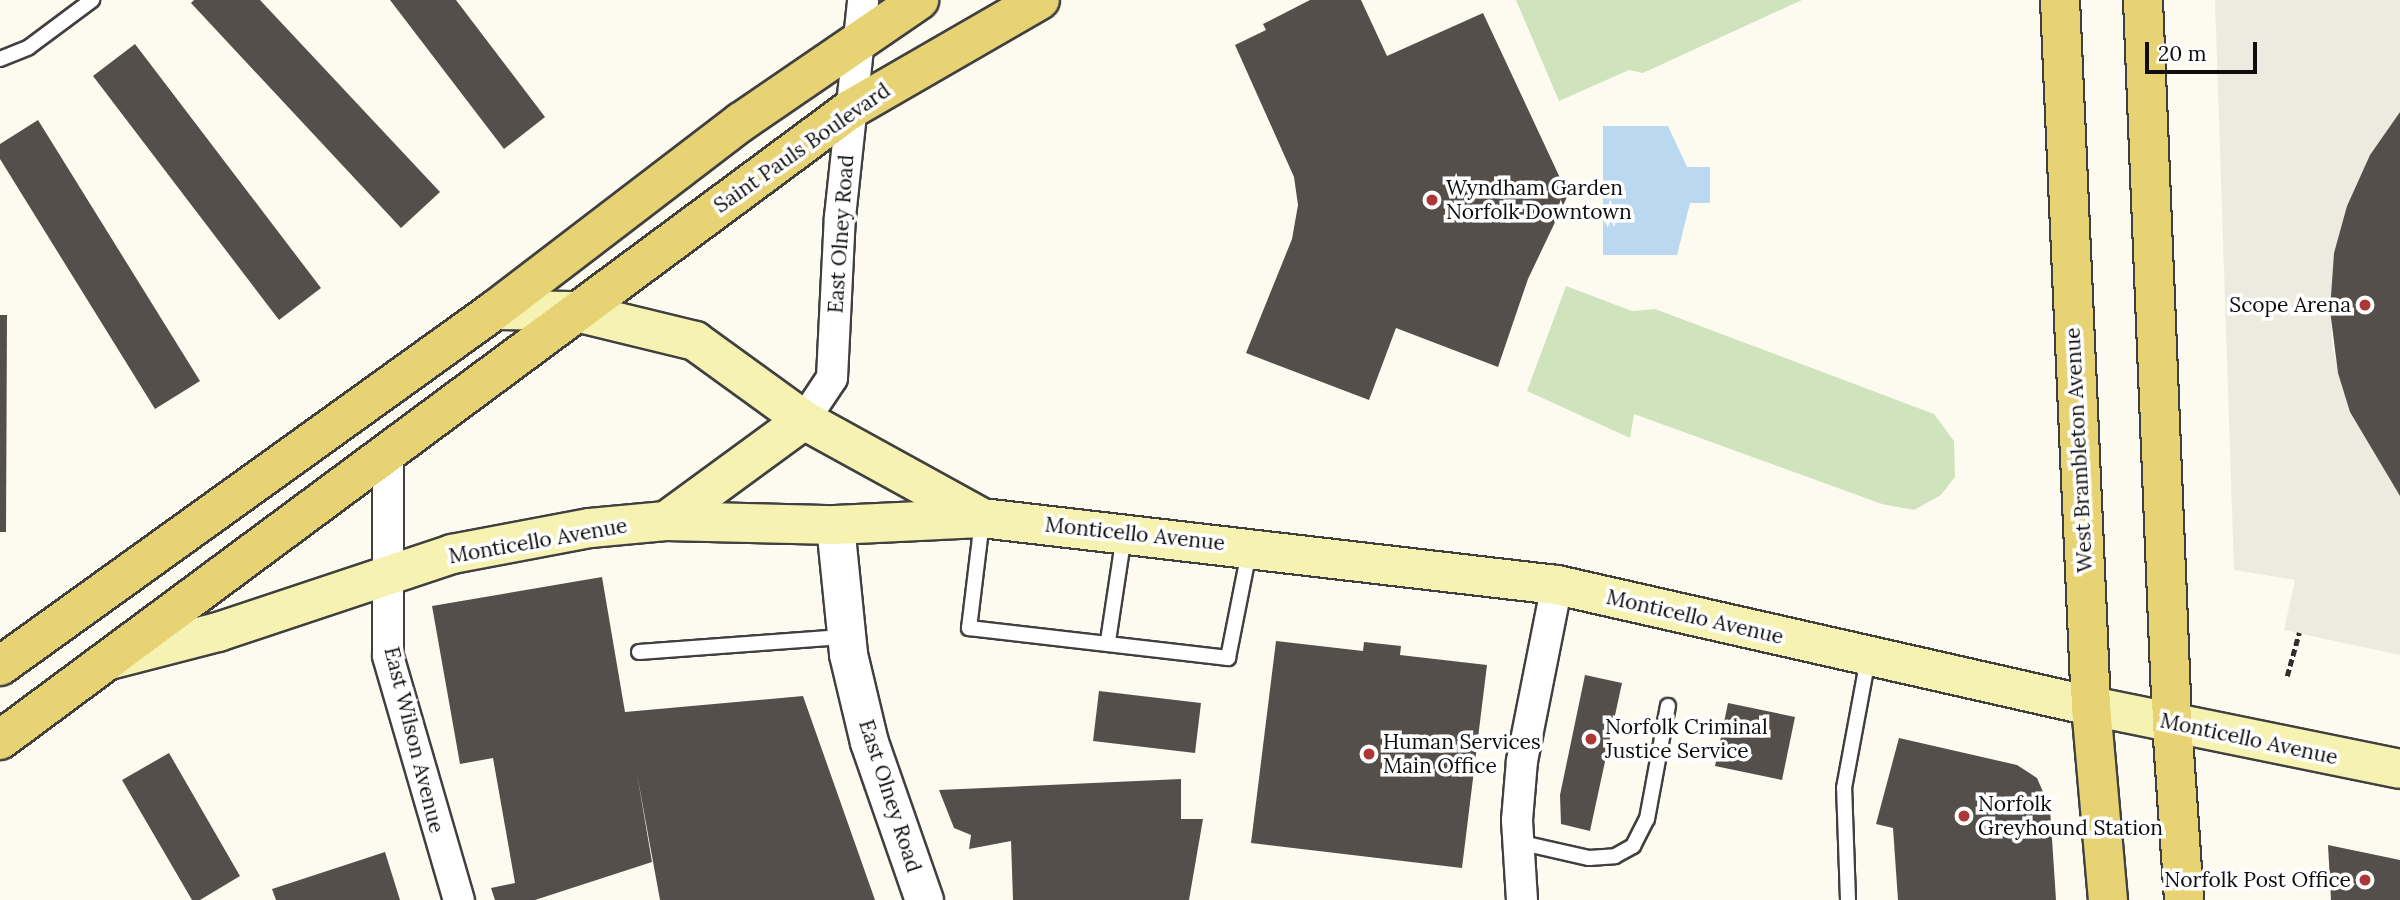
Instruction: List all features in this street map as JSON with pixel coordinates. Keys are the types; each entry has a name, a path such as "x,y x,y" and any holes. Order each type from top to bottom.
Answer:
{"main road":[{"path":"0,666 495,310 859,39 919,0"},
{"name":"Saint Pauls Boulevard","path":"572,312 851,109 1040,0"},
{"name":"West Brambleton Avenue","path":"2060,0 2091,706 2108,900"},
{"path":"2143,0 2172,723 2184,900"},
{"name":"Monticello Avenue","path":"495,310 572,312 695,341 804,419 982,518"},
{"name":"Monticello Avenue","path":"0,740 572,312"},
{"path":"666,521 804,419"},
{"name":"Monticello Avenue","path":"109,660 387,578 452,554 590,528 666,521 835,525 982,518 1250,547 1557,585 2091,706 2400,769"}],"street":[{"name":"East Olney Road","path":"804,419 832,378 851,109 863,0"},
{"name":"East Wilson Avenue","path":"388,451 388,656 459,900"},
{"name":"East Olney Road","path":"835,525 846,637 869,742 924,900"},
{"path":"1522,900 1518,842 1522,761 1557,585"}],"lane":[{"path":"0,59 29,47 92,0"},
{"path":"982,518 969,628 1108,641 1228,658 1250,547"},
{"path":"1108,641 1124,533"},
{"path":"639,652 846,637"},
{"path":"1847,900 1844,789 1868,656"},
{"path":"1518,842 1589,858 1615,856 1633,846 1647,819 1668,706"}],"path":[{"path":"2287,676 2299,633"}],"green space":[{"path":"1516,0 1802,0 1643,73 1629,70 1559,101"},
{"path":"1566,286 1632,311 1655,309 1934,414 1954,441 1955,477 1941,495 1914,510 1882,504 1634,414 1630,438 1527,391"}],"shaded area":[{"path":"2215,0 2400,0 2400,113 2370,155 2347,206 2334,253 2330,310 2333,350 2350,412 2400,496 2400,655 2284,630 2295,580 2234,570"}],"water":[{"path":"1603,126 1668,126 1687,167 1710,167 1710,203 1690,203 1677,255 1603,255"}],"building":[{"path":"194,0 260,0 440,192 401,228 191,3"},
{"path":"390,0 456,0 545,117 504,149"},
{"name":"Wyndham Garden Norfolk Downtown","path":"1310,0 1361,0 1387,56 1483,13 1568,195 1528,279 1498,367 1396,328 1369,400 1246,353 1292,239 1298,205 1294,177 1235,45 1266,30 1263,24"},
{"path":"135,44 321,288 279,320 93,76"},
{"name":"Scope Arena","path":"2400,112 2400,496 2350,412 2338,373 2330,310 2334,253 2347,206 2370,155"},
{"path":"38,120 200,381 155,409 0,159 0,144"},
{"path":"0,315 7,315 6,532 0,532"},
{"path":"602,577 625,712 803,696 875,900 660,900 637,774 652,862 535,900 495,900 491,888 515,883 493,758 460,764 432,606"},
{"name":"Human Services Main Office","path":"1276,641 1363,651 1364,642 1401,646 1400,655 1487,665 1462,868 1251,843"},
{"name":"Norfolk Criminal Justice Service","path":"1585,675 1622,683 1590,831 1561,824 1560,795"},
{"path":"1099,691 1201,703 1195,753 1093,741"},
{"path":"1728,703 1795,717 1782,780 1715,766"},
{"name":"Norfolk Greyhound Station","path":"1899,738 2017,765 2037,778 2050,808 2056,900 1898,900 1893,828 1876,824"},
{"path":"169,753 240,876 200,900 192,900 122,780"},
{"path":"1181,779 1181,819 1203,819 1189,900 1013,900 1011,841 969,849 971,835 954,828 939,790"},
{"name":"Norfolk Post Office","path":"2328,845 2400,860 2400,900 2331,900"},
{"path":"385,852 400,900 276,900 272,889"}],"place":[{"name":"Wyndham Garden Norfolk Downtown","path":"1432,200"},
{"name":"Scope Arena","path":"2365,305"},
{"name":"Norfolk Criminal Justice Service","path":"1591,739"},
{"name":"Human Services Main Office","path":"1369,754"},
{"name":"Norfolk Greyhound Station","path":"1964,816"},
{"name":"Norfolk Post Office","path":"2365,880"}]}
